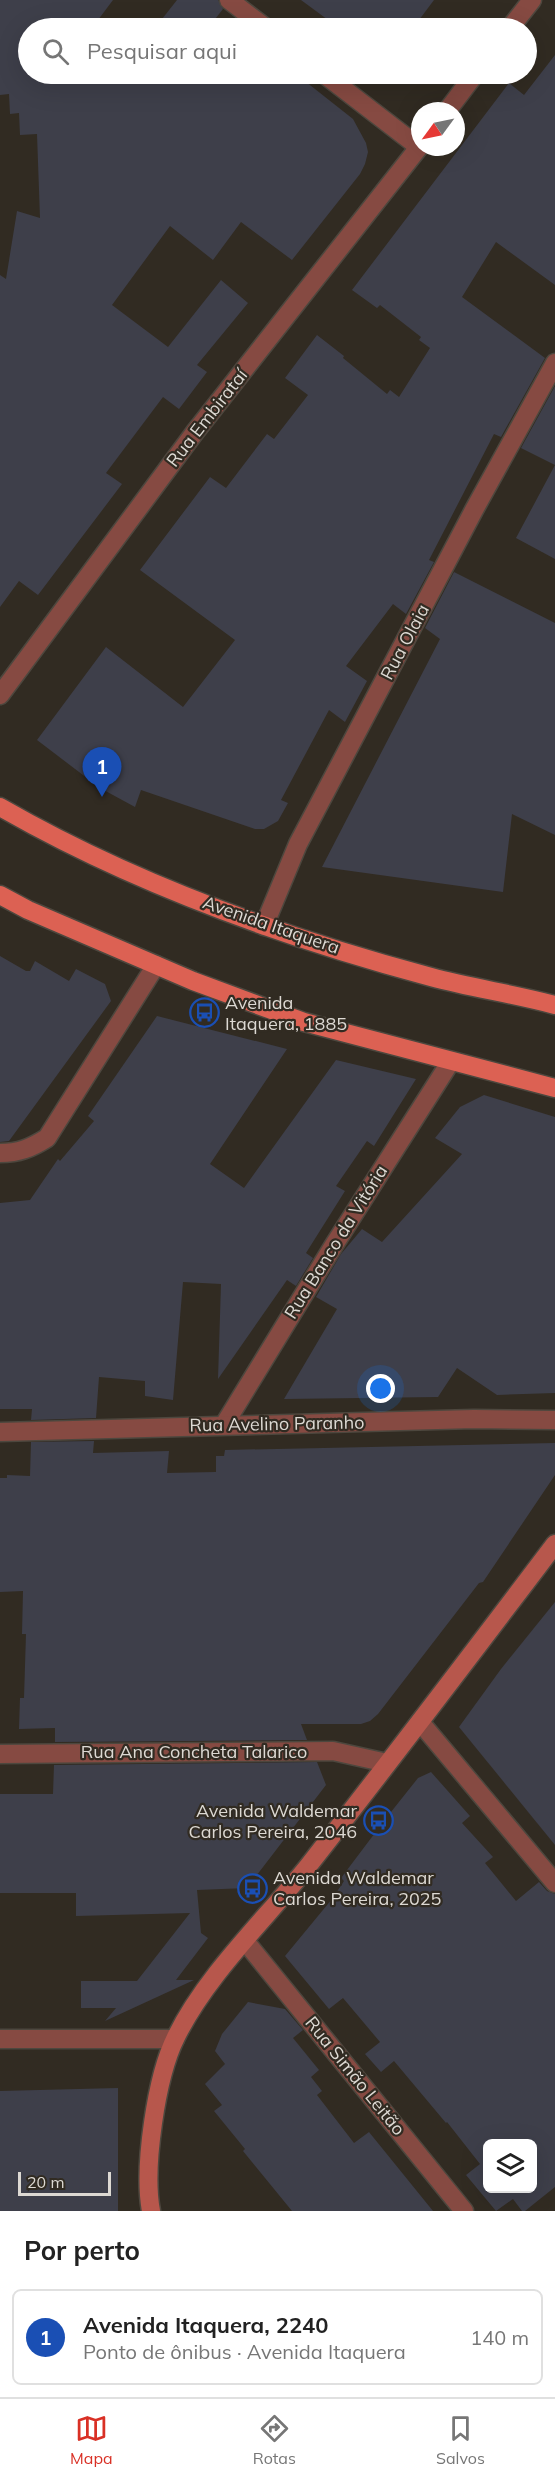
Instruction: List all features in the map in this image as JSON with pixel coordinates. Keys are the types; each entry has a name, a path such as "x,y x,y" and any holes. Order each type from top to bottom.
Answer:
{"main road":[{"name":"Avenida Itaquera","path":"0,807 130,874 264,926 431,977 555,1005"},
{"path":"0,895 28,910 156,965 304,1022 555,1088"}],"street":[{"path":"229,0 253,18"},
{"path":"518,18 532,0"},
{"path":"337,84 411,141"},
{"path":"454,102 467,84"},
{"name":"Rua Embirataí","path":"0,695 195,432 412,156"},
{"name":"Rua Olaia","path":"264,926 298,844 474,510 555,363"},
{"path":"0,1154 31,1149 47,1138 156,965"},
{"name":"Rua Banco da Vitória","path":"224,1425 334,1245 452,1061"},
{"name":"Rua Avelino Paranho","path":"0,1432 474,1419 555,1420"},
{"path":"151,2211 148,2197 151,2138 160,2087 175,2039 195,2005 244,1941 307,1867 555,1544"},
{"path":"420,1722 555,1883"},
{"name":"Rua Ana Concheta Talarico","path":"0,1754 333,1751 387,1764"},
{"name":"Rua Simão Leitão","path":"244,1941 464,2211"},
{"path":"0,2039 175,2039"}],"building":[{"path":"0,0 113,0 100,18 18,18 18,84 309,84 353,119 366,143 368,152 360,174 292,260 241,222 213,260 170,226 112,305 168,347 221,280 248,303 197,365 207,372 179,409 163,397 106,473 122,484 38,595 19,581 0,607 0,275 6,279 17,211 40,218 37,134 20,135 19,113 10,114 9,94 0,95"},
{"path":"177,0 218,0 223,9 216,18 163,18"},
{"path":"301,0 434,0 420,18 325,18"},
{"path":"555,55 555,285 496,242 462,297 545,358 501,437 494,434 429,560 434,562 406,614 393,604 346,666 367,681 345,722 329,710 281,800 288,803 278,821 264,829 255,829 141,790 135,807 100,788 37,740 106,647 183,707 235,640 140,570 210,477 226,488 267,434 274,439 308,395 285,378 317,335 387,394 390,390 399,397 430,348 419,340 421,337 380,305 377,308 352,290 454,156 465,156 465,141 508,84 524,95 533,84 537,84 537,78"},
{"path":"555,386 555,465 521,448"},
{"path":"555,465 555,559 516,538"},
{"path":"454,572 555,623 555,835 512,814 503,892 322,867 440,639 425,628"},
{"path":"0,956 26,971 30,971 35,961 69,981 76,969 105,984 111,1001 9,1141 0,1142"},
{"path":"157,1016 287,1049 210,1164 244,1188 336,1060 416,1079 374,1146 367,1141 336,1186 345,1191 306,1253 313,1258 296,1286 287,1280 218,1379 221,1284 183,1282 173,1400 145,1396 145,1381 99,1377 96,1418 31,1420 32,1409 0,1409 0,1203 30,1200 58,1159 60,1161 94,1121 88,1116"},
{"path":"484,1095 555,1117 555,1393 497,1395 457,1368 438,1397 284,1399 337,1309 316,1297 341,1254 362,1229 382,1242 462,1154 435,1138 460,1107"},
{"path":"94,1441 93,1453 169,1451 167,1473 216,1472 216,1456 224,1456 225,1450 555,1443 555,1475 483,1582 479,1583 378,1714 370,1721 361,1724 301,1724 307,1740 55,1742 55,1728 19,1729 20,1698 24,1698 26,1634 22,1634 23,1591 0,1592 0,1478 7,1478 7,1475 30,1476 31,1442"},
{"path":"555,1602 555,1845 459,1727 501,1669"},
{"path":"317,1762 326,1785 247,1888 197,1890 201,1933 208,1938 176,1980 194,1980 105,2021 116,2008 81,2008 81,1981 137,1981 190,1913 76,1916 76,1893 0,1893 0,1794 53,1794 54,1765"},
{"path":"431,1772 470,1816 462,1823 493,1857 485,1863 516,1901 539,1882 547,1891 555,1894 555,2187 525,2211 522,2211 513,2199 496,2211 466,2175 480,2164 447,2122 394,2061 381,2072 365,2054 380,2042 343,1998 329,2009 285,1956 332,1899 344,1881 341,1878 418,1778"},
{"path":"248,2002 285,2009 303,2030 293,2038 319,2070 311,2077 322,2091 317,2095 354,2143 369,2132 433,2211 292,2211 214,2111 222,2105 205,2084 225,2064 215,2051 222,2034"},
{"path":"118,2088 118,2211 0,2211 0,2091"}],"place":[{"name":"Avenida Itaquera, 2240","path":"102,797"},
{"name":"Avenida Itaquera, 1885","path":"204,1013"},
{"name":"Avenida Waldemar Carlos Pereira, 2046","path":"378,1821"},
{"name":"Avenida Waldemar Carlos Pereira, 2025","path":"252,1888"}]}
